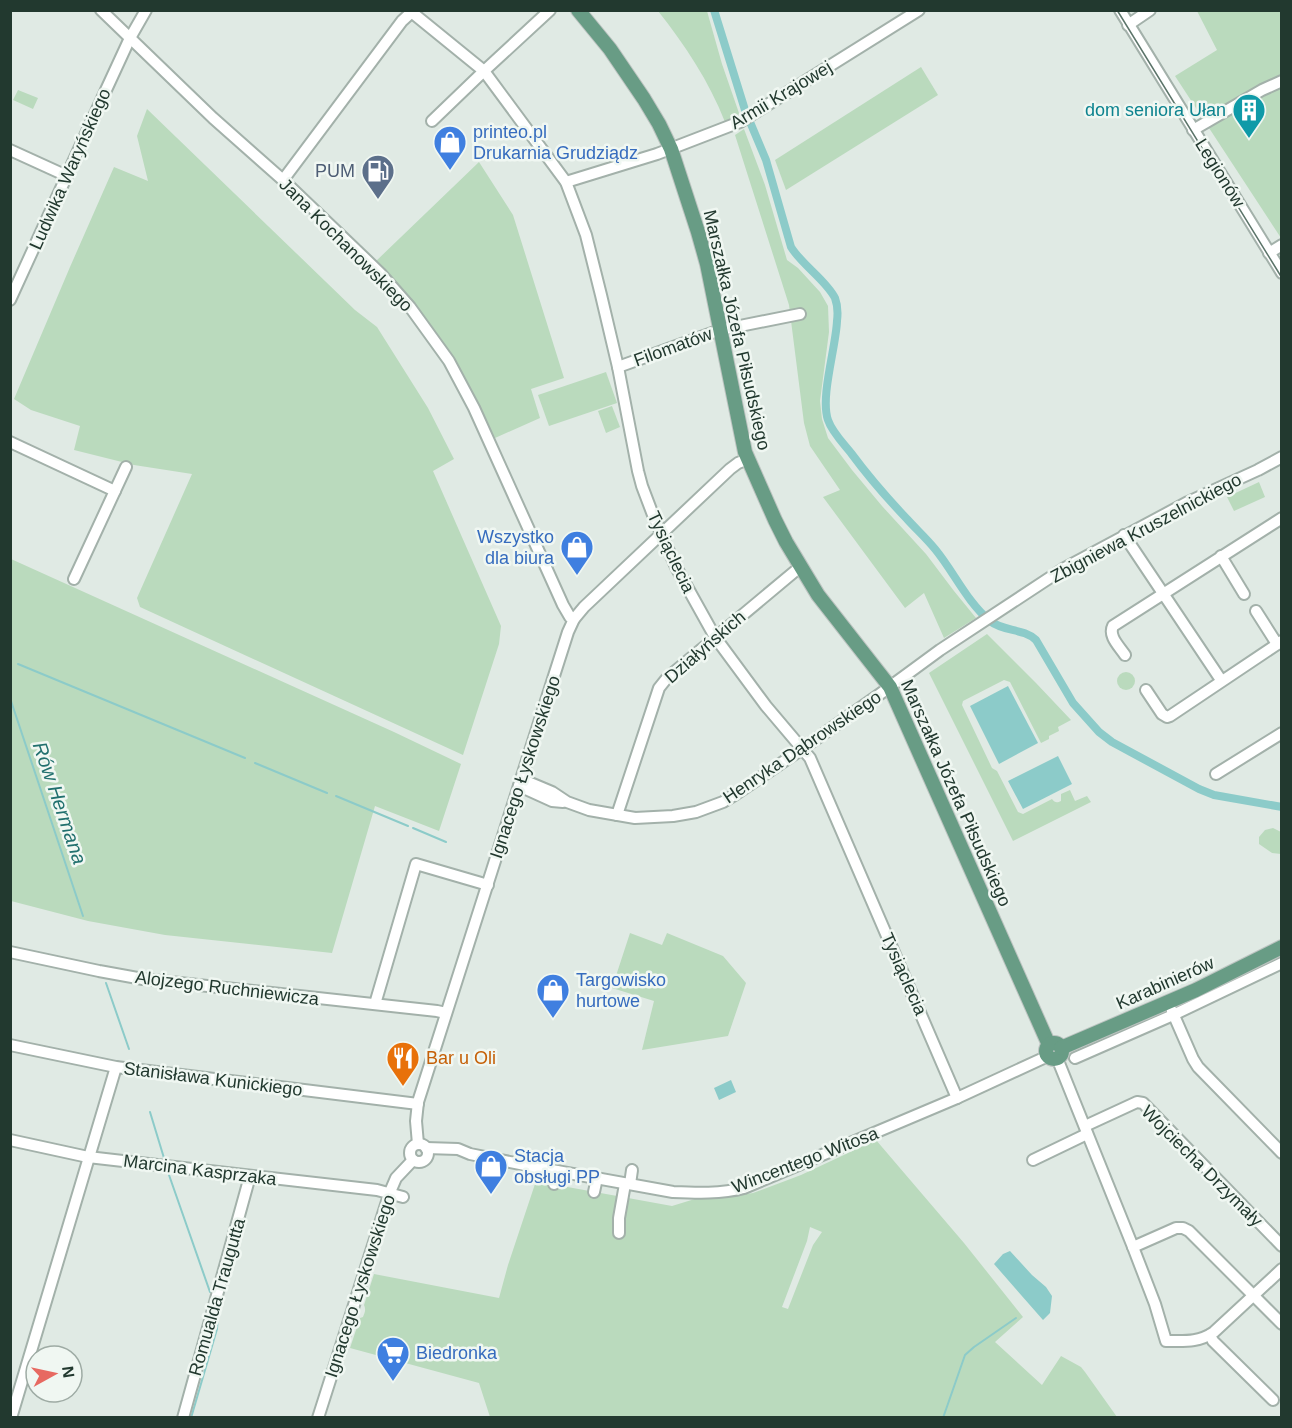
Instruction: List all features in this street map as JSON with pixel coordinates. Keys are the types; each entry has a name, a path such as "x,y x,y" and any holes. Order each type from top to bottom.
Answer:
{"main road":[{"name":"Marszałka Józefa Piłsudskiego","path":"578,10 639,90 671,149 704,251 748,459 775,520 800,567 823,602 890,687 1054,1052"},
{"name":"Karabinierów","path":"1054,1052 1171,1009 1207,985 1281,947"}],"street":[{"name":"Jana Kochanowskiego","path":"101,10 205,110 356,243 410,307 449,361 474,408 563,605 570,617 574,619"},
{"name":"Ludwika Waryńskiego","path":"10,300 130,38 146,10"},
{"path":"432,121 550,10"},
{"name":"Armii Krajowej","path":"566,182 671,149 745,119 919,10"},
{"name":"Legionów","path":"1120,10 1281,273"},
{"path":"1128,24 1150,10"},
{"path":"283,180 402,21 412,11"},
{"name":"Tysiąclecia","path":"412,11 484,70 566,182 586,236 618,367 640,479 661,533 688,590 715,637 766,706 810,758 957,1098"},
{"path":"1193,130 1281,81"},
{"path":"10,150 67,176"},
{"path":"1269,253 1281,245"},
{"name":"Filomatów","path":"618,367 720,330 800,314"},
{"path":"10,442 115,491"},
{"name":"Zbigniewa Kruszelnickiego","path":"983,622 1063,568 1188,502 1281,457"},
{"name":"Ignacego Łyskowskiego","path":"423,1150 416,1121 418,1104 574,619 730,469 748,459"},
{"path":"74,579 126,466"},
{"path":"1125,655 1111,634 1113,626 1221,556 1280,523"},
{"path":"1124,535 1221,680"},
{"path":"1221,556 1244,594"},
{"name":"Działyńskich","path":"616,815 659,688 667,678 800,567"},
{"path":"1146,690 1162,714 1167,717 1279,643 1256,611"},
{"name":"Henryka Dąbrowskiego","path":"520,783 552,792 567,802 589,810 616,815 655,818 696,812 736,795 983,622"},
{"path":"1216,774 1281,733"},
{"path":"375,1005 416,864 488,885"},
{"name":"Alojzego Ruchniewicza","path":"10,952 143,979 446,1013"},
{"path":"1075,1058 1171,1009 1244,983 1281,963"},
{"path":"1171,1009 1198,1067 1281,1153"},
{"name":"Stanisława Kunickiego","path":"10,1045 116,1067 418,1104"},
{"name":"Karabinierów","path":"957,1098 1054,1052"},
{"name":"Marszałka Józefa Piłsudskiego","path":"1054,1052 1133,1247 1155,1304 1166,1341 1193,1341 1210,1335"},
{"path":"11,1418 116,1067"},
{"name":"Wincentego Witosa","path":"423,1150 458,1149 470,1154 660,1190 686,1193 730,1191 957,1098"},
{"name":"Wojciecha Drzymały","path":"1086,1130 1137,1102 1143,1103 1281,1246"},
{"path":"1033,1160 1086,1130"},
{"name":"Marcina Kasprzaka","path":"10,1140 88,1157 377,1190 403,1197"},
{"name":"Ignacego Łyskowskiego","path":"318,1418 390,1192 396,1178 412,1160 410,1149 415,1145 423,1150"},
{"path":"412,1160 418,1162 423,1150"},
{"name":"Wincentego Witosa","path":"423,1150 440,1156 470,1154"},
{"path":"619,1233 627,1184 632,1170"},
{"path":"554,1184 557,1171"},
{"name":"Romualda Traugutta","path":"183,1418 250,1176"},
{"path":"594,1192 597,1178"},
{"path":"1133,1247 1176,1228 1184,1228 1281,1324"},
{"path":"1273,1400 1213,1341 1210,1335 1281,1269"}],"green space":[{"path":"658,11 707,11 740,116 725,122 696,64"},
{"path":"1197,11 1281,11 1281,238 1175,76 1217,50"},
{"path":"921,67 938,95 786,190 775,160"},
{"path":"18,90 38,98 33,109 13,100"},
{"path":"147,109 355,310 377,327 428,408 454,459 433,471 501,626 499,644 463,755 140,607 137,598 192,474 134,465 74,450 80,426 31,410 14,399 114,167 148,181 137,136"},
{"path":"744,129 765,185 787,260 798,268 820,292 828,306 829,332 820,401 822,419 828,438 882,506 926,554 976,618 944,638 924,593 905,608 823,497 840,490 810,446 804,423 789,305 735,135"},
{"path":"479,162 513,215 564,378 531,389 540,418 495,438 470,393 374,263"},
{"path":"606,372 617,403 549,426 538,395"},
{"path":"612,406 620,427 606,433 598,411"},
{"path":"1259,482 1265,497 1234,511 1227,497"},
{"path":"11,559 461,764 439,831 375,806 332,953 165,935 88,921 11,901"},
{"path":"987,634 1071,720 1058,727 1059,731 1041,743 1010,682 1004,680 963,701 962,705 992,768 997,771 1018,812 1023,814 1052,799 1060,802 1061,794 1070,790 1075,801 1087,796 1091,802 1013,841 929,673"},
{"path":"1126,672 1132,675 1135,681 1132,687 1126,690 1120,687 1117,681 1120,675"},
{"path":"1273,828 1281,832 1281,854 1272,853 1259,844 1259,837 1265,830"},
{"path":"630,933 662,945 667,933 723,956 746,983 728,1036 642,1050 654,1001 612,988"},
{"path":"876,1140 964,1243 1023,1317 995,1342 1042,1385 1061,1356 1081,1367 1117,1417 490,1417 479,1383 350,1348 360,1318 364,1314 364,1305 374,1274 499,1298 537,1178 551,1184 672,1206 698,1198 753,1193 801,1175","holes":["810,1227 822,1232 813,1245 788,1309 782,1307"]}],"water":[{"path":"1008,686 1038,743 999,764 970,706"},
{"path":"1058,756 1072,784 1023,809 1008,781"},
{"path":"731,1080 736,1092 719,1100 714,1088"},
{"path":"1010,1251 1052,1296 1050,1313 1043,1320 994,1264 1003,1254"}],"waterway":[{"path":"714,10 745,110 766,160 791,247 826,285 836,301 838,312 836,332 826,398 828,420 835,433 878,487 935,549 982,613 995,624 1031,636 1036,640 1073,703 1099,732 1112,742 1199,789 1214,795 1282,807"},
{"path":"18,664 245,758"},
{"name":"Rów Hermana","path":"10,698 83,916"},
{"path":"255,763 327,793"},
{"path":"336,796 408,826"},
{"path":"413,828 446,842"},
{"name":"Rów Hermana","path":"106,983 129,1049"},
{"name":"Rów Hermana","path":"150,1112 164,1158"},
{"name":"Rów Hermana","path":"169,1175 210,1292"},
{"name":"Rów Hermana","path":"191,1418 217,1329 218,1315"},
{"path":"943,1418 965,1355 1016,1318"}],"tram line":[{"path":"1117,10 1282,278"}],"place":[{"name":"dom seniora Ułan","path":"1249,139"},
{"name":"printeo.pl Drukarnia Grudziądz","path":"450,171"},
{"name":"PUM","path":"378,200"},
{"name":"Wszystko dla biura","path":"577,576"},
{"name":"Targowisko hurtowe","path":"553,1019"},
{"name":"Bar u Oli","path":"403,1087"},
{"name":"Stacja obsługi PP","path":"491,1195"},
{"name":"Biedronka","path":"393,1382"}]}
